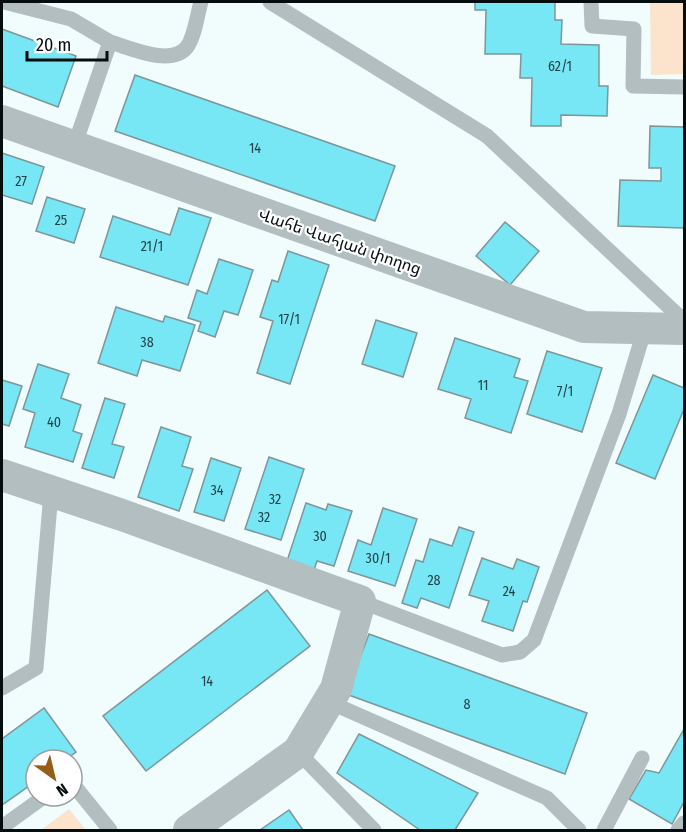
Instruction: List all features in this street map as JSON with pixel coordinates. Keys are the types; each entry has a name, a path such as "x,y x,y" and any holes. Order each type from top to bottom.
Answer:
{"street":[{"name":"Վահե Վահյան փողոց","path":"2,121 584,327 684,329"},
{"path":"2,475 122,515 360,601 336,690 298,752 189,831"}],"lane":[{"path":"4,2 71,19 110,42 169,57 188,46 201,2"},
{"path":"270,2 487,136 684,321"},
{"path":"591,2 591,26 634,29 633,86 684,87"},
{"path":"74,147 110,42"},
{"path":"360,601 502,655 520,652 534,640 619,414 645,328"},
{"path":"2,688 36,668 51,493"},
{"path":"329,702 547,798 579,831"},
{"path":"298,752 374,831"},
{"path":"604,831 642,758"},
{"path":"84,798 110,831"},
{"path":"2,827 28,808"},
{"path":"678,831 684,823"}],"shaded area":[{"path":"650,2 684,2 684,74 651,75"},
{"path":"69,809 86,830 41,830"}],"building":[{"path":"475,2 555,2 555,20 562,20 561,44 599,45 599,86 608,86 607,116 561,115 561,126 531,126 532,78 520,78 521,54 485,54 486,10 475,10"},
{"path":"2,29 76,56 58,107 2,86"},
{"path":"135,75 395,166 375,221 115,131"},
{"path":"650,126 684,127 684,228 618,226 620,180 661,181 661,168 649,168"},
{"path":"2,153 44,167 32,204 2,195"},
{"path":"47,197 85,209 74,243 36,231"},
{"path":"179,208 211,218 188,285 100,257 113,216 170,235"},
{"path":"505,222 539,251 510,285 476,256"},
{"path":"288,251 329,265 290,384 257,373 273,321 260,317 272,280 278,282"},
{"path":"219,259 253,270 238,315 224,311 215,337 198,331 201,322 188,318 197,290 207,294"},
{"path":"116,307 163,322 165,316 195,325 180,371 142,360 137,376 98,363"},
{"path":"376,320 417,333 403,377 362,364"},
{"path":"455,338 520,359 514,377 528,381 511,433 465,418 471,399 438,389"},
{"path":"547,351 602,368 582,432 527,414"},
{"path":"38,364 69,374 61,398 81,405 73,431 82,434 73,462 25,447 35,413 23,409"},
{"path":"653,375 684,388 684,409 655,479 616,463"},
{"path":"2,380 22,386 9,426 2,424"},
{"path":"105,398 125,404 112,444 124,447 114,478 82,468"},
{"path":"161,427 191,437 182,466 193,469 179,511 138,497"},
{"path":"269,457 304,469 281,540 245,529"},
{"path":"211,458 241,468 224,521 194,512"},
{"path":"306,503 326,510 328,504 352,511 334,566 317,561 313,573 286,564"},
{"path":"383,508 417,519 395,586 348,571 358,540 371,545"},
{"path":"459,527 474,532 449,608 421,598 417,608 402,603 416,560 423,562 430,539 452,546"},
{"path":"482,558 513,569 517,559 539,567 527,602 523,601 513,631 482,621 489,601 469,595"},
{"path":"267,590 310,646 146,771 103,716"},
{"path":"369,634 587,713 565,774 346,694"},
{"path":"44,708 73,748 24,748 24,789 2,805 2,739"},
{"path":"684,729 684,802 672,824 629,799 646,770 659,773"},
{"path":"359,734 478,793 455,830 420,830 337,773"},
{"path":"289,810 303,830 260,830"}]}
